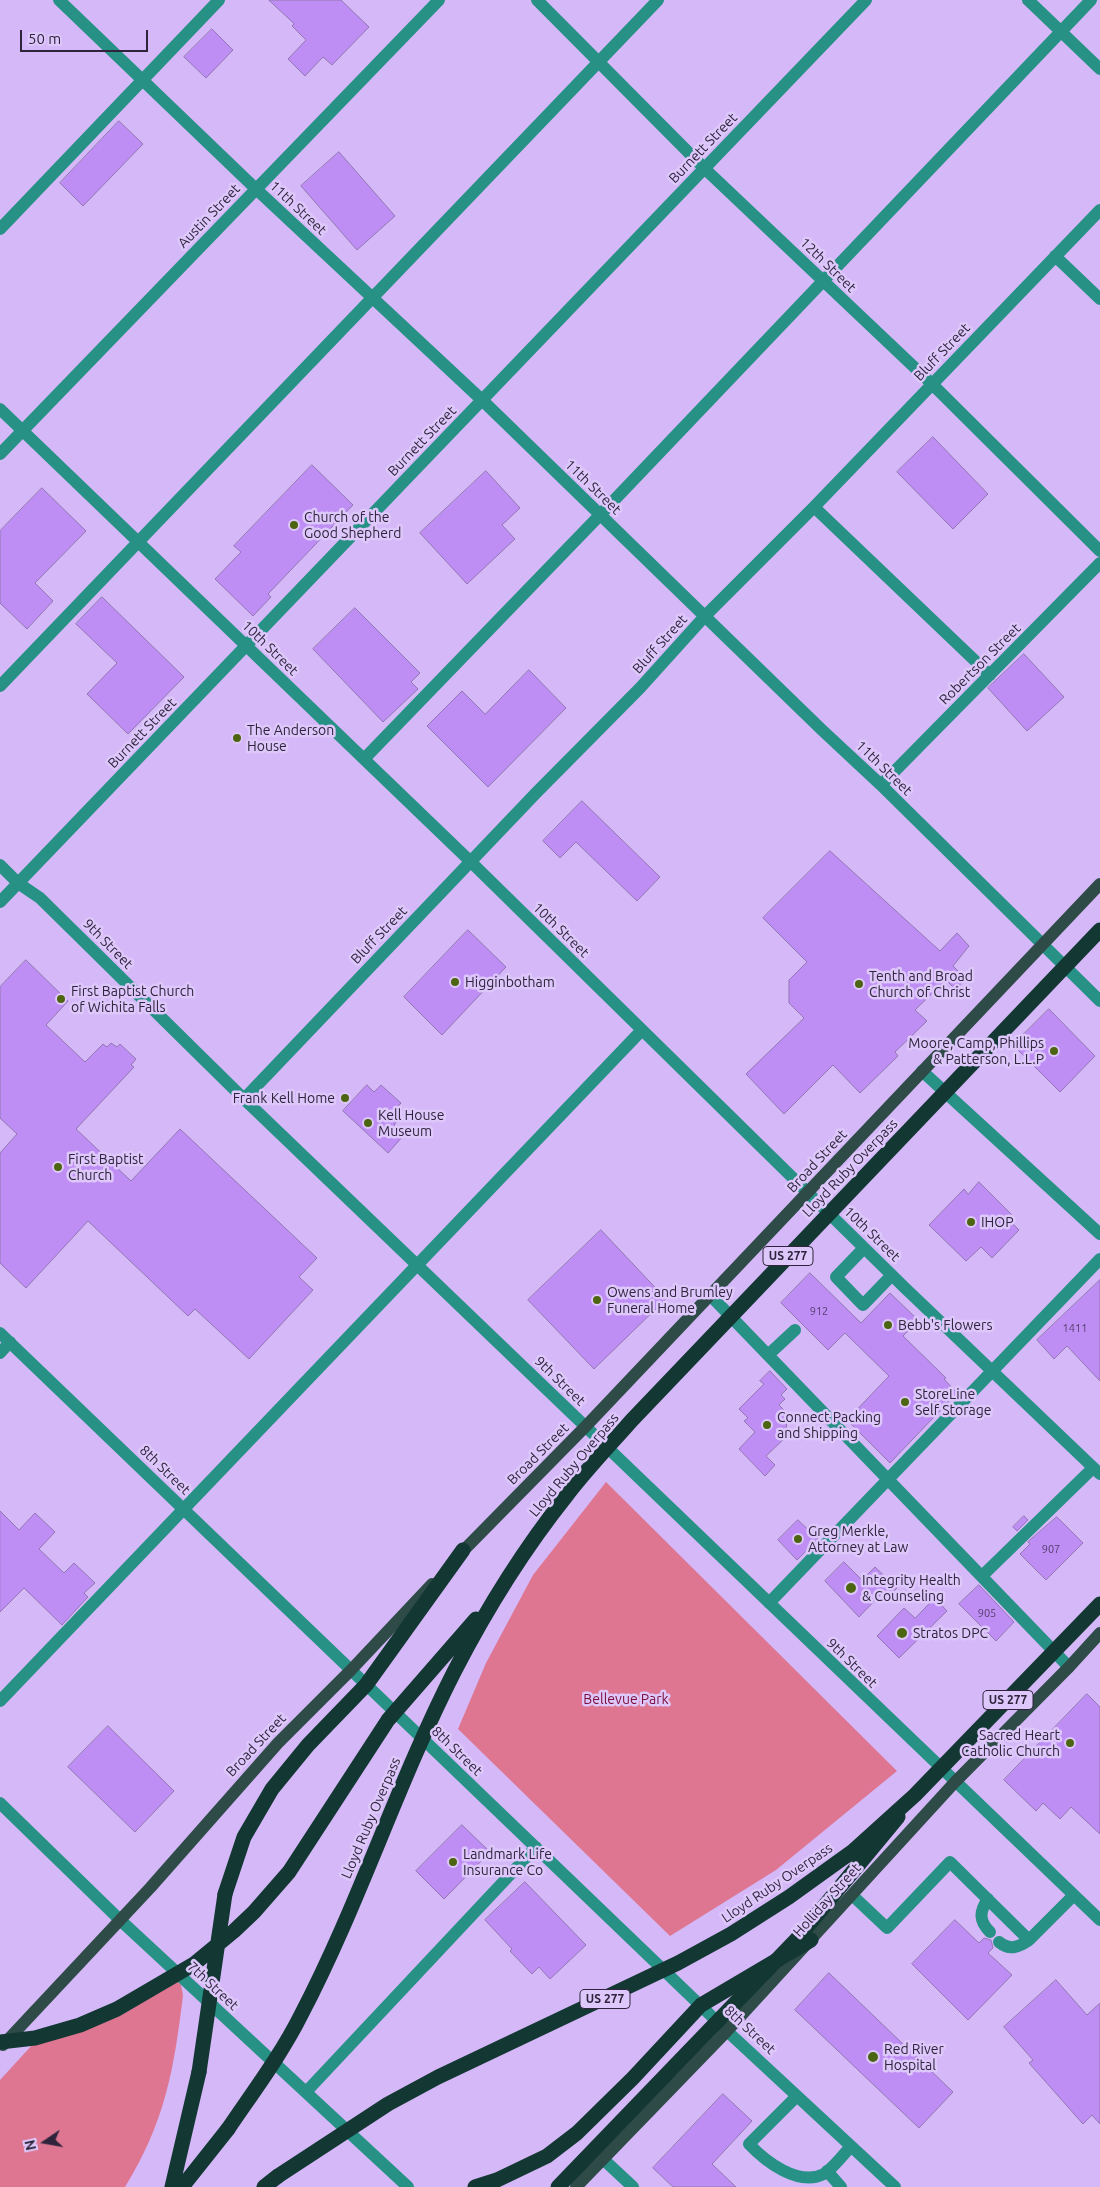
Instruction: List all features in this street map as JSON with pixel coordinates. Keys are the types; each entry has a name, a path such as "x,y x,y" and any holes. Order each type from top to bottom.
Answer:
{"highway":[{"name":"Lloyd Ruby Overpass","path":"182,2187 228,2129 266,2074 301,2017 330,1956 420,1745 454,1672 495,1597 522,1555 567,1494 632,1420 1100,930"},
{"path":"172,2187 199,2072 225,1894 244,1837 272,1789 308,1745 366,1685 463,1550"},
{"path":"0,2042 36,2038 80,2025 117,2010 194,1964 234,1931 254,1912 289,1872 388,1720 495,1597"},
{"name":"Lloyd Ruby Overpass","path":"264,2187 388,2104 438,2077 639,1983 731,1934 789,1897 852,1851 915,1795 1100,1604"},
{"path":"558,2187 797,1939 915,1795"},
{"path":"475,2187 497,2180 547,2156 577,2133 633,2078 701,2005 811,1940"}],"main road":[{"name":"Broad Street","path":"0,2048 150,1888 278,1743 351,1670 463,1550 586,1426 1100,884"},
{"name":"Holliday Street","path":"576,2187 727,2031 954,1782 1069,1667 1100,1633"}],"street":[{"name":"11th Street","path":"59,0 256,189 482,400 881,785 1100,1001"},
{"path":"0,229 219,0"},
{"name":"Austin Street","path":"0,454 440,0"},
{"name":"12th Street","path":"537,0 704,168 932,384 1100,551"},
{"path":"0,686 658,0"},
{"name":"Burnett Street","path":"0,902 866,0"},
{"path":"1028,0 1100,70"},
{"path":"364,759 600,515 1091,0"},
{"name":"Bluff Street","path":"244,1099 470,862 640,688 705,616 814,507 1100,210"},
{"path":"1055,256 1100,299"},
{"name":"10th Street","path":"0,409 364,759 864,1248 1097,1471"},
{"path":"814,507 990,675"},
{"name":"Robertson Street","path":"881,785 1100,563"},
{"name":"9th Street","path":"0,865 18,883 40,898 244,1099 1100,1920"},
{"path":"0,1701 642,1030"},
{"path":"922,1071 1100,1234"},
{"path":"864,1248 836,1277 863,1305 892,1275"},
{"path":"769,1603 1100,1258"},
{"path":"710,1295 1069,1667"},
{"path":"768,1355 795,1330"},
{"name":"8th Street","path":"0,1333 727,2031 895,2187"},
{"path":"0,1353 10,1342"},
{"path":"982,1576 1097,1471"},
{"name":"7th Street","path":"0,1803 119,1919 408,2187"},
{"path":"306,2092 536,1847"},
{"path":"852,1895 887,1928 950,1862 1029,1940"},
{"path":"999,1942 1006,1947 1013,1948 1029,1940 1074,1895"},
{"path":"988,1899 982,1908 980,1917 984,1926 990,1932"},
{"path":"797,2096 749,2144 768,2164 783,2173 800,2178 813,2178 823,2175 851,2146"},
{"path":"603,2159 633,2187"},
{"path":"827,2171 841,2187"}],"green space":[{"name":"Bellevue Park","path":"606,1482 897,1771 776,1870 670,1936 458,1729 486,1663 533,1575"},
{"path":"177,1980 181,1985 183,1995 176,2048 166,2095 150,2140 125,2187 0,2187 0,2080 33,2044 81,2031 123,2014"}],"building":[{"path":"269,0 341,0 369,27 332,65 323,57 305,76 288,59 306,40 292,26 294,24"},
{"path":"212,29 233,50 206,78 184,57"},
{"path":"119,121 143,144 83,206 60,183"},
{"path":"339,152 395,216 357,250 301,186"},
{"path":"933,437 988,494 953,529 897,472"},
{"name":"Church of the Good Shepherd","path":"312,465 353,505 268,594 271,597 253,616 215,579 241,552 234,546"},
{"path":"486,471 520,508 502,525 515,539 467,584 420,533"},
{"path":"42,488 86,531 35,583 53,601 27,629 0,603 0,531"},
{"path":"102,597 184,677 128,734 87,694 117,663 76,624"},
{"path":"355,608 420,673 411,682 418,689 383,722 313,649"},
{"path":"1024,654 1064,697 1027,731 988,688"},
{"path":"529,670 566,708 488,787 427,726 462,691 485,714"},
{"path":"582,801 660,877 637,901 576,842 560,858 543,841"},
{"name":"Tenth and Broad Church of Christ","path":"830,851 940,951 957,933 969,946 953,966 965,978 956,990 946,980 915,1010 927,1021 895,1052 898,1056 860,1093 833,1065 784,1114 746,1074 804,1018 789,1003 789,980 807,962 763,918"},
{"name":"Higginbotham","path":"468,930 506,967 442,1035 404,997"},
{"name":"First Baptist Church","path":"26,960 68,1001 46,1025 85,1062 103,1044 107,1047 111,1043 117,1047 120,1044 136,1059 131,1065 134,1067 76,1129 131,1181 180,1129 317,1258 299,1277 313,1290 249,1359 195,1309 188,1316 88,1221 26,1288 0,1263 0,1153 17,1134 0,1118 0,987"},
{"name":"Moore, Camp, Phillips & Patterson, L.L.P","path":"1049,1009 1095,1056 1060,1092 1013,1045"},
{"path":"367,1085 374,1092 381,1085 401,1103 393,1112 400,1118 394,1125 404,1135 388,1153 343,1111"},
{"name":"IHOP","path":"979,1182 1012,1215 1008,1219 1019,1230 992,1258 981,1247 966,1261 929,1225 964,1189 968,1194"},
{"name":"Owens and Brumley Funeral Home","path":"601,1230 666,1299 594,1369 528,1300"},
{"path":"810,1273 861,1323 890,1293 918,1320 903,1336 946,1378 944,1379 957,1393 890,1463 847,1420 889,1376 845,1333 828,1350 781,1303"},
{"path":"1100,1280 1100,1381 1067,1346 1054,1359 1037,1340"},
{"name":"Connect Packing and Shipping","path":"770,1371 787,1389 781,1395 785,1399 779,1405 787,1413 786,1437 766,1456 775,1465 765,1476 739,1449 755,1432 744,1421 748,1418 739,1409 764,1384 760,1381"},
{"path":"0,1511 19,1530 35,1513 55,1532 39,1549 64,1573 74,1563 95,1583 84,1593 88,1597 62,1625 24,1588 0,1612"},
{"path":"1024,1516 1028,1520 1017,1531 1013,1527"},
{"path":"1057,1517 1083,1543 1046,1580 1020,1554 1030,1544 1028,1542"},
{"name":"Greg Merkle, Attorney at Law","path":"798,1520 818,1539 797,1560 778,1540"},
{"name":"Integrity Health & Counseling","path":"844,1562 862,1580 875,1567 897,1588 886,1599 881,1594 859,1617 825,1581"},
{"path":"979,1585 1014,1622 996,1641 959,1604"},
{"name":"Stratos DPC","path":"935,1598 947,1611 899,1658 877,1636 904,1608 915,1618"},
{"name":"Sacred Heart Catholic Church","path":"1087,1694 1100,1707 1100,1834 1071,1807 1060,1819 1043,1803 1036,1811 1004,1780"},
{"path":"108,1726 174,1791 135,1832 68,1767"},
{"name":"Landmark Life Insurance Co","path":"462,1825 490,1852 444,1899 416,1871"},
{"path":"525,1882 586,1945 550,1979 539,1967 532,1974 485,1920"},
{"path":"955,1920 979,1943 984,1938 991,1940 993,1948 988,1953 1012,1975 968,2020 912,1964"},
{"path":"829,1973 953,2092 919,2128 795,2010"},
{"path":"1056,1980 1087,2015 1100,2003 1100,2124 1092,2115 1083,2124 1029,2063 1033,2060 1004,2027"},
{"path":"723,2094 752,2121 712,2164 736,2187 673,2187 653,2168"}],"place":[{"name":"Church of the Good Shepherd","path":"294,525"},
{"name":"The Anderson House","path":"237,738"},
{"name":"Higginbotham","path":"455,982"},
{"name":"Tenth and Broad Church of Christ","path":"859,984"},
{"name":"First Baptist Church of Wichita Falls","path":"61,999"},
{"name":"Moore, Camp, Phillips & Patterson, L.L.P","path":"1054,1051"},
{"name":"Frank Kell Home","path":"345,1098"},
{"name":"Kell House Museum","path":"368,1123"},
{"name":"First Baptist Church","path":"58,1167"},
{"name":"IHOP","path":"971,1222"},
{"name":"Owens and Brumley Funeral Home","path":"597,1300"},
{"name":"Bebb's Flowers","path":"888,1325"},
{"name":"StoreLine Self Storage","path":"905,1402"},
{"name":"Connect Packing and Shipping","path":"767,1425"},
{"name":"Greg Merkle, Attorney at Law","path":"798,1539"},
{"name":"Integrity Health & Counseling","path":"851,1588"},
{"name":"Stratos DPC","path":"902,1633"},
{"name":"Sacred Heart Catholic Church","path":"1070,1743"},
{"name":"Landmark Life Insurance Co","path":"453,1862"},
{"name":"Red River Hospital","path":"873,2057"}]}
